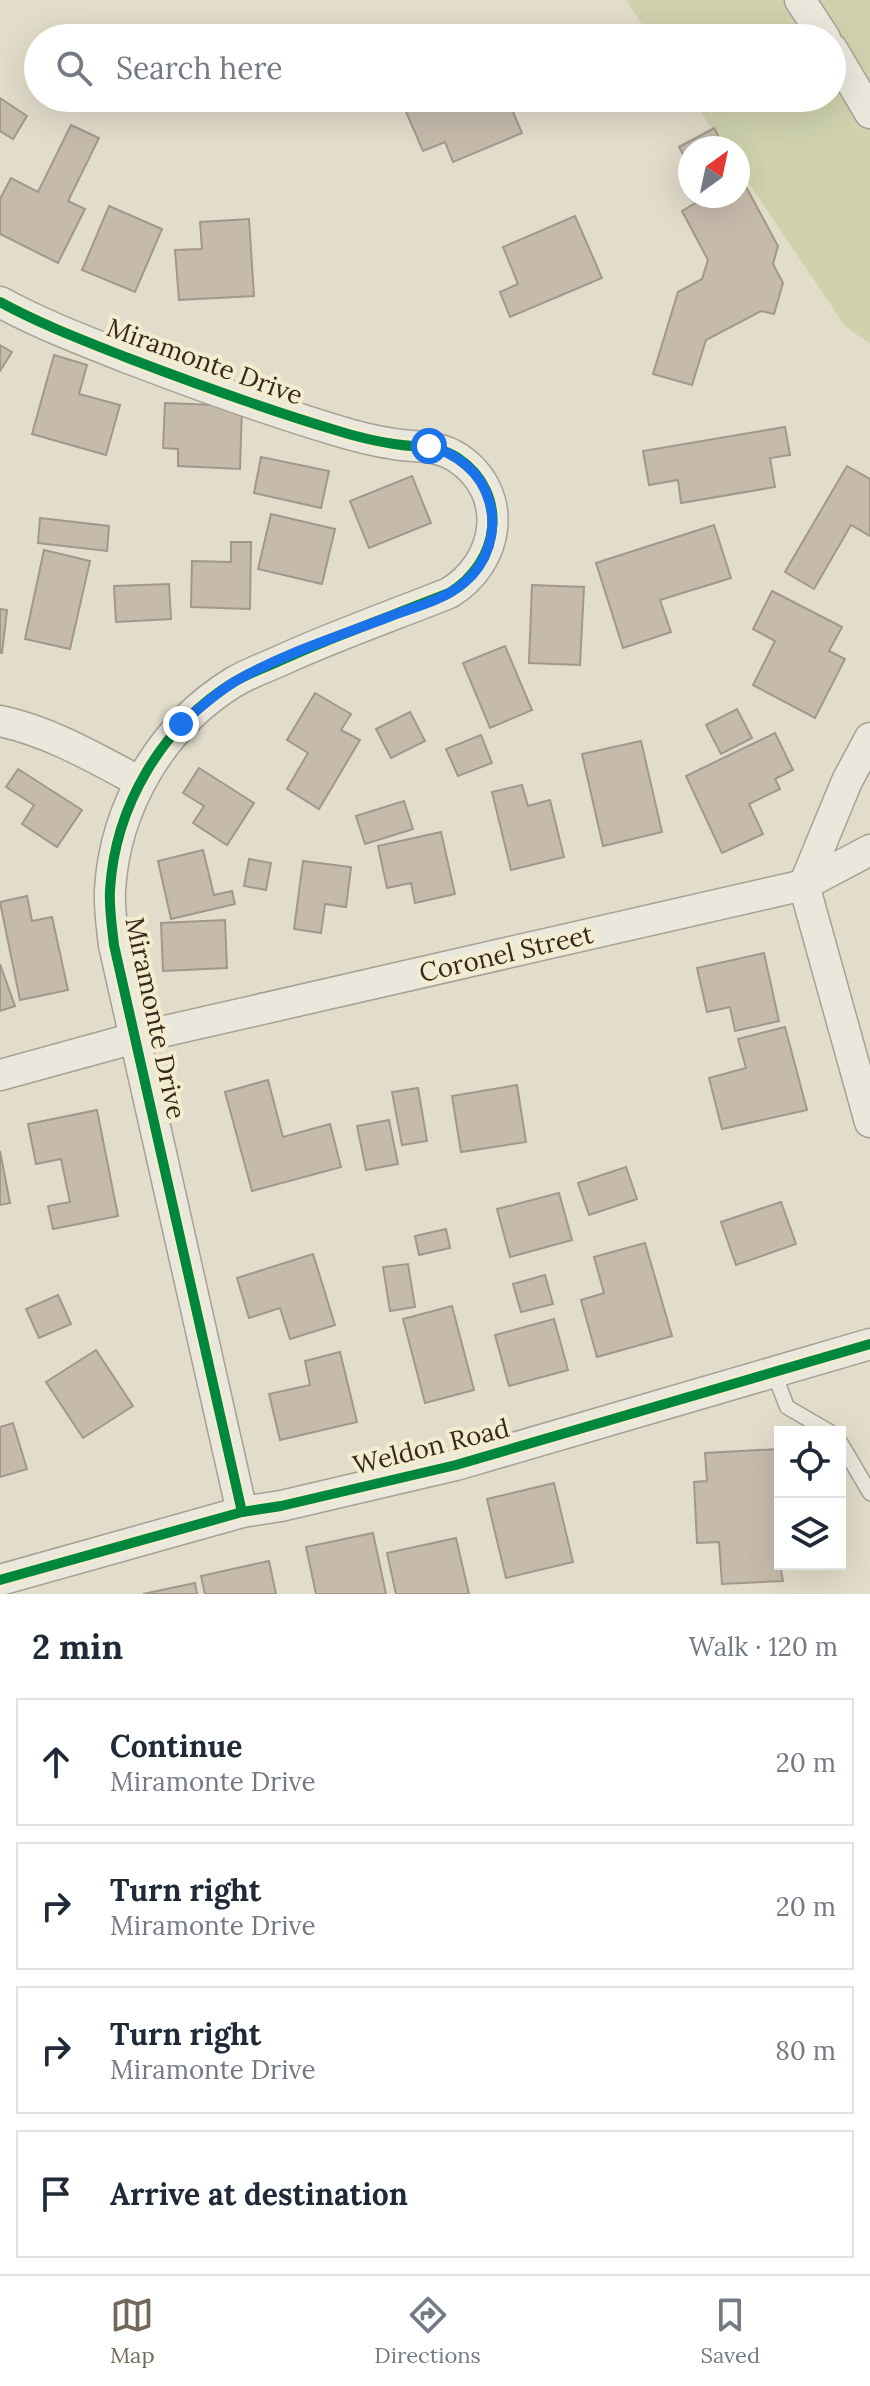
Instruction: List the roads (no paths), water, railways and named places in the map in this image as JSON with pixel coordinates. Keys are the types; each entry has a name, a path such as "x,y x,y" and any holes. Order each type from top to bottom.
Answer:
{"street":[{"path":"800,0 816,24"},
{"path":"846,73 870,113"},
{"name":"Miramonte Drive","path":"0,302 84,340 252,403 336,431 396,445 429,446 445,451 471,469 488,497 492,513 490,545 474,574 463,585 235,681 208,700 181,724 159,752 140,782 123,822 110,892 114,945 242,1512"},
{"path":"0,721 68,743 140,782"},
{"path":"870,738 847,781 804,885 870,1122"},
{"name":"Coronel Street","path":"0,1075 135,1038 804,885 870,850"},
{"name":"Weldon Road","path":"0,1580 242,1512 281,1506 456,1465 870,1344"}],"lane":[{"path":"774,1373 787,1407 820,1426"},
{"path":"846,1452 870,1493"}]}
